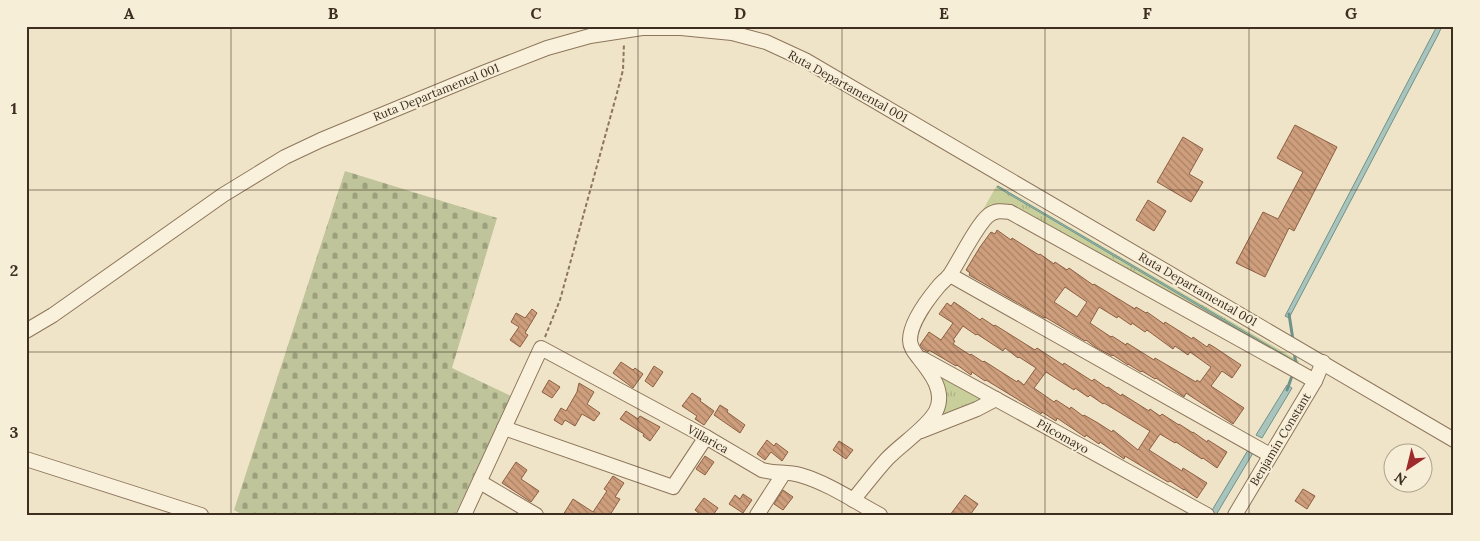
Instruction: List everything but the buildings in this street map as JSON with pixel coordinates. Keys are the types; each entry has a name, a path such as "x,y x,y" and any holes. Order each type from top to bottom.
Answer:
{"street":[{"name":"Ruta Departamental 001","path":"26,331 53,315 223,194 285,157 321,140 483,72 547,48 590,36 624,30 681,28 732,33 766,42 805,60 1454,440"},
{"path":"853,500 887,459 931,420 936,411 939,402 938,388 914,352 910,339 914,325 926,302 950,275 981,224 988,216 999,210 1010,212 1315,381"},
{"path":"950,275 1270,455"},
{"path":"464,515 541,348"},
{"name":"Villarica","path":"541,348 706,437 762,470 772,473 799,475 825,486 880,515"},
{"name":"Pilcomayo","path":"918,357 1207,515"},
{"name":"Benjamín Constant","path":"1235,515 1315,381 1323,362"},
{"path":"916,432 959,417 996,399"},
{"path":"504,428 673,487 706,437"},
{"path":"26,459 200,515"},
{"path":"757,515 784,473"},
{"path":"480,482 536,515"}],"path":[{"path":"541,348 560,300 617,93 623,70 624,30"}],"green space":[{"path":"345,171 497,218 452,368 511,396 455,515 243,515 234,510"},
{"path":"997,185 1299,361 1299,365 1010,206 994,206 980,215"},
{"path":"935,373 984,399 934,422"}],"water":[{"path":"1437,26 1442,26 1438,35 1289,318 1285,316"},
{"path":"998,186 1298,363 997,187"},
{"path":"1287,385 1292,388 1262,438 1256,435"},
{"path":"1248,450 1253,453 1216,515 1211,512"}],"waterway":[{"path":"1289,314 1293,340"},
{"path":"1294,351 1296,364"},
{"path":"1287,390 1293,373"}]}
